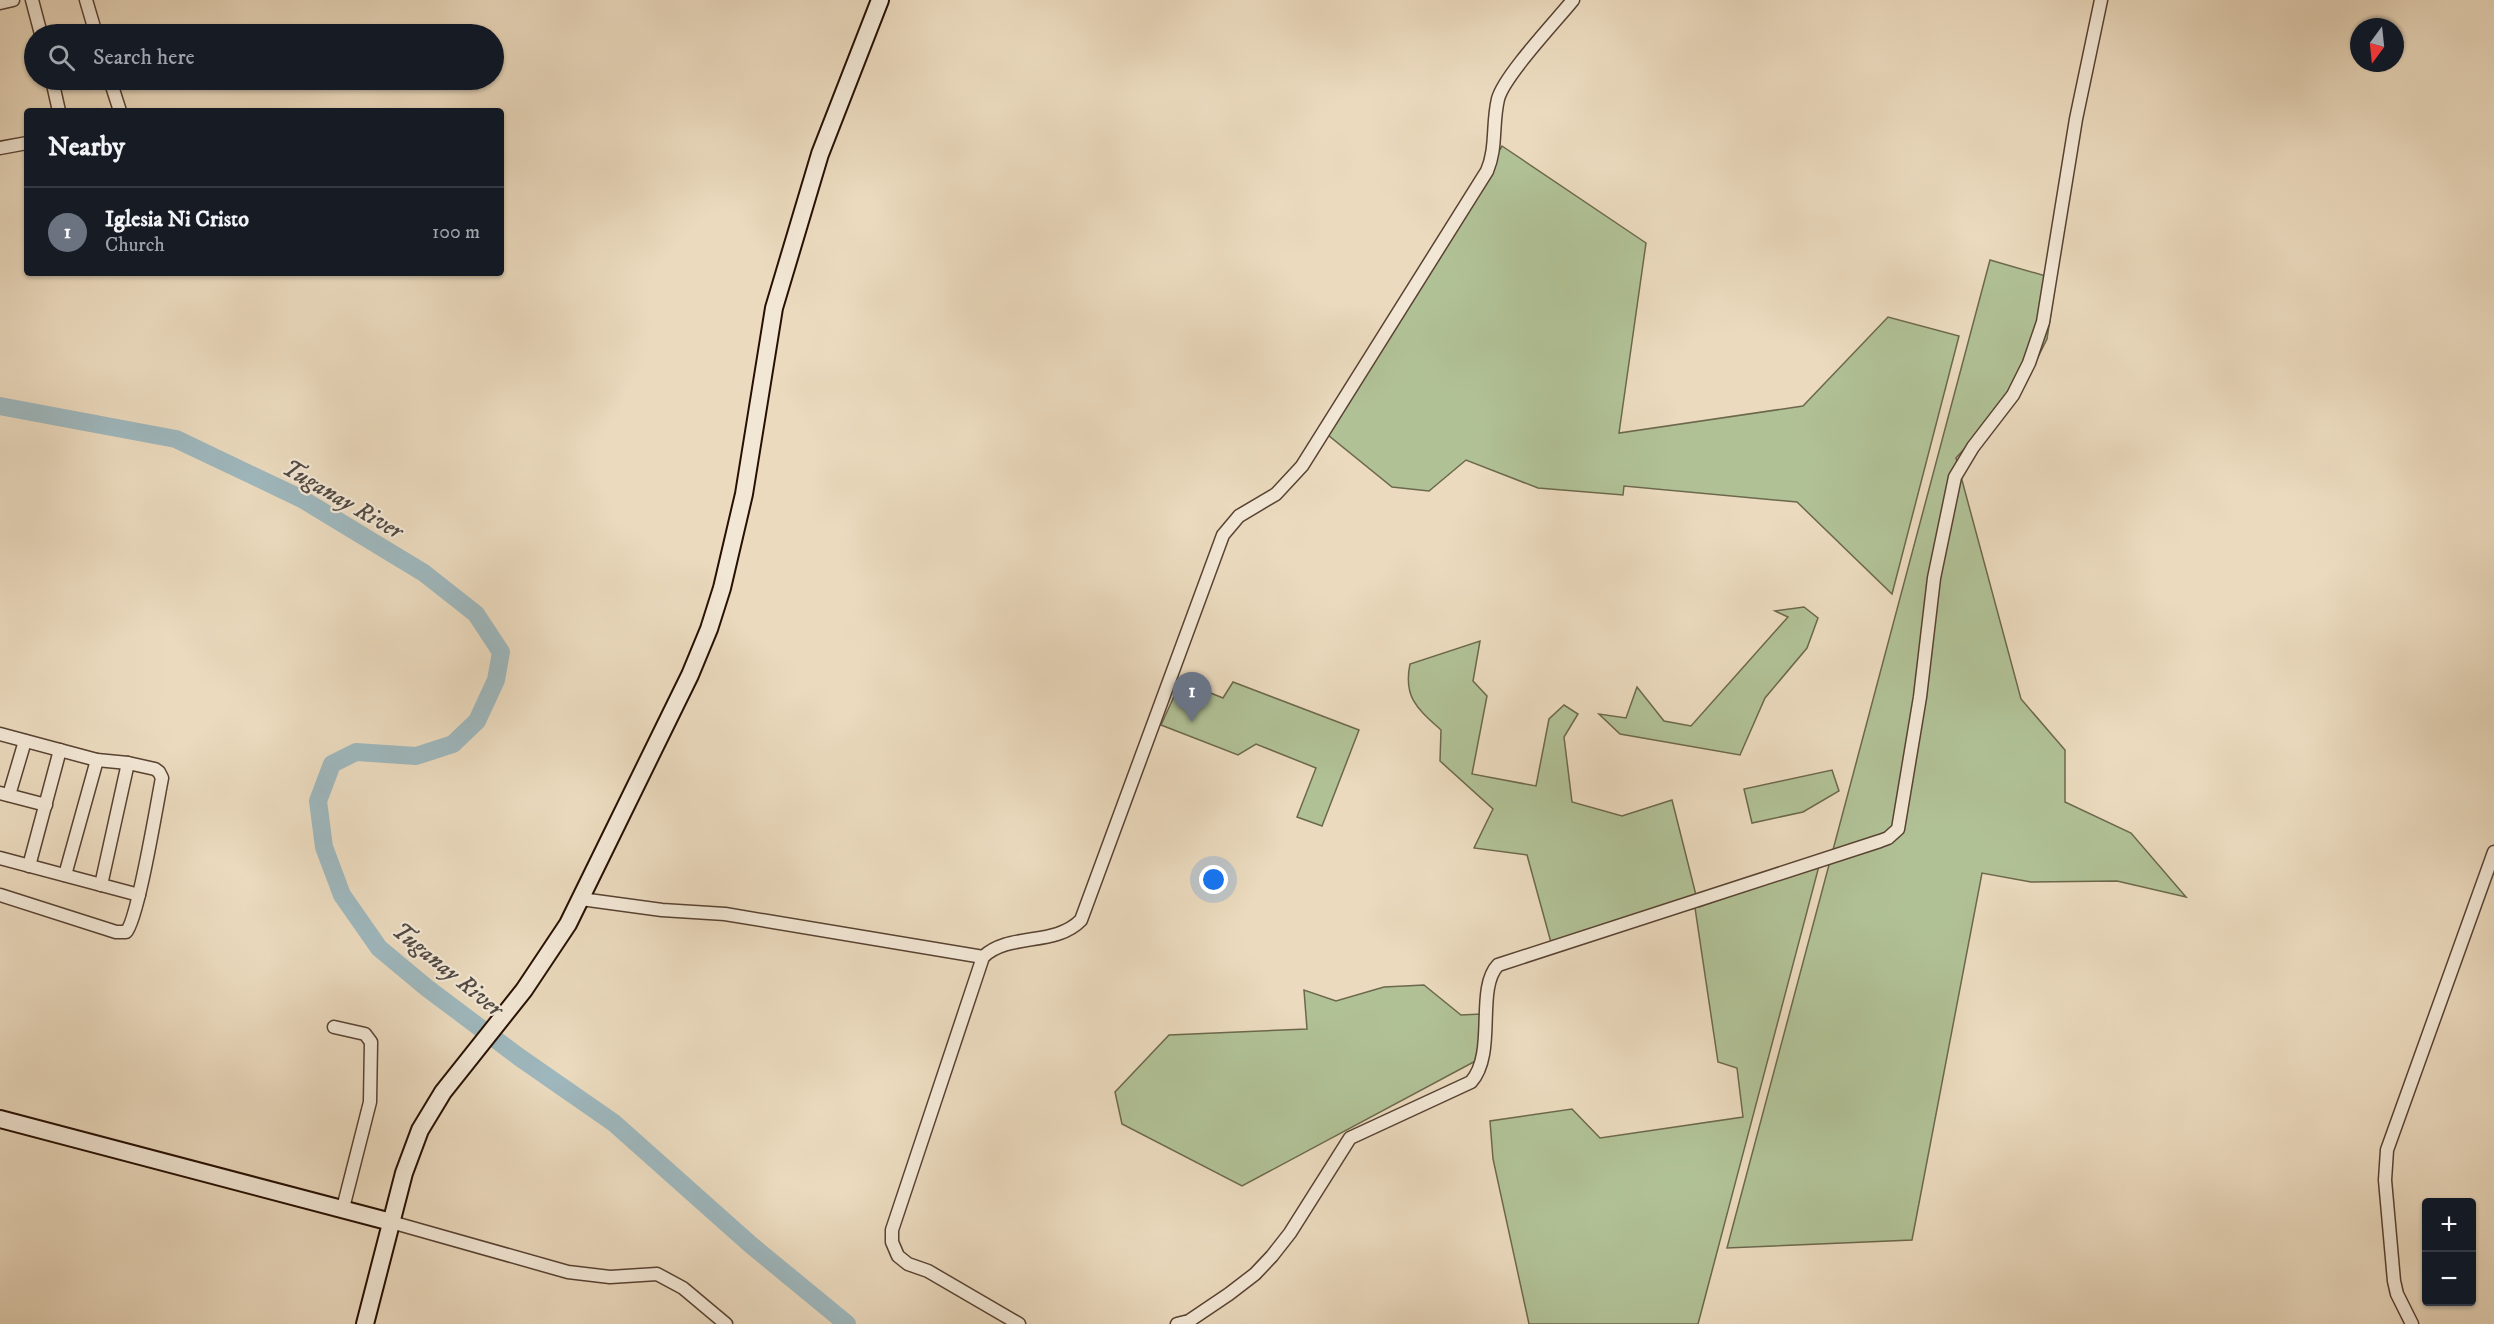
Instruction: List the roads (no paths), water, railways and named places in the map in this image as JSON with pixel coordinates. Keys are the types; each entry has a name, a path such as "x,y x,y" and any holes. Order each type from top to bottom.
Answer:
{"street":[{"path":"0,3 14,0"},
{"path":"32,0 38,24"},
{"path":"86,0 93,24"},
{"path":"365,1324 391,1222 420,1130 443,1092 539,970 568,924 690,675 722,588 744,494 774,308 820,154 880,0"},
{"path":"1019,1324 928,1271 908,1264 898,1256 892,1242 892,1230 983,957 995,948 1056,935 1073,928 1081,920 1223,535 1239,516 1276,494 1302,466 1487,171 1494,152 1496,112 1503,86 1573,0"},
{"path":"1177,1324 1189,1321 1229,1294 1255,1274 1272,1256 1290,1233 1350,1138 1471,1082 1482,1065 1488,998 1495,968 1498,965 1880,841 1888,838 1898,829 1920,697 1934,578 1953,483 1973,447 2013,395 2029,363 2043,322 2076,119 2101,0"},
{"path":"54,90 58,108"},
{"path":"113,90 119,108"},
{"path":"0,148 24,144"},
{"path":"0,734 97,760 128,763 155,770 162,778 139,895 131,925 126,932 0,897"},
{"path":"24,741 4,794 45,805"},
{"path":"29,866 60,750"},
{"path":"65,875 97,760"},
{"path":"101,885 128,763"},
{"path":"2412,1324 2397,1294 2394,1281 2385,1180 2387,1150 2494,852"},
{"path":"0,858 139,895"},
{"path":"581,899 662,910 725,914 983,957"},
{"path":"334,1027 365,1035 371,1042 370,1102 343,1208"},
{"path":"0,1119 343,1208 591,1276 657,1274 683,1288 726,1324"}],"waterway":[{"name":"Tuganay River","path":"0,406 176,439 302,499 424,573 476,614 501,652 496,680 477,721 453,744 416,756 356,752 332,764 318,801 324,847 342,895 379,948 427,988 519,1057 614,1123 751,1245 847,1324"}],"place":[{"name":"Iglesia Ni Cristo","path":"1192,722"}]}
